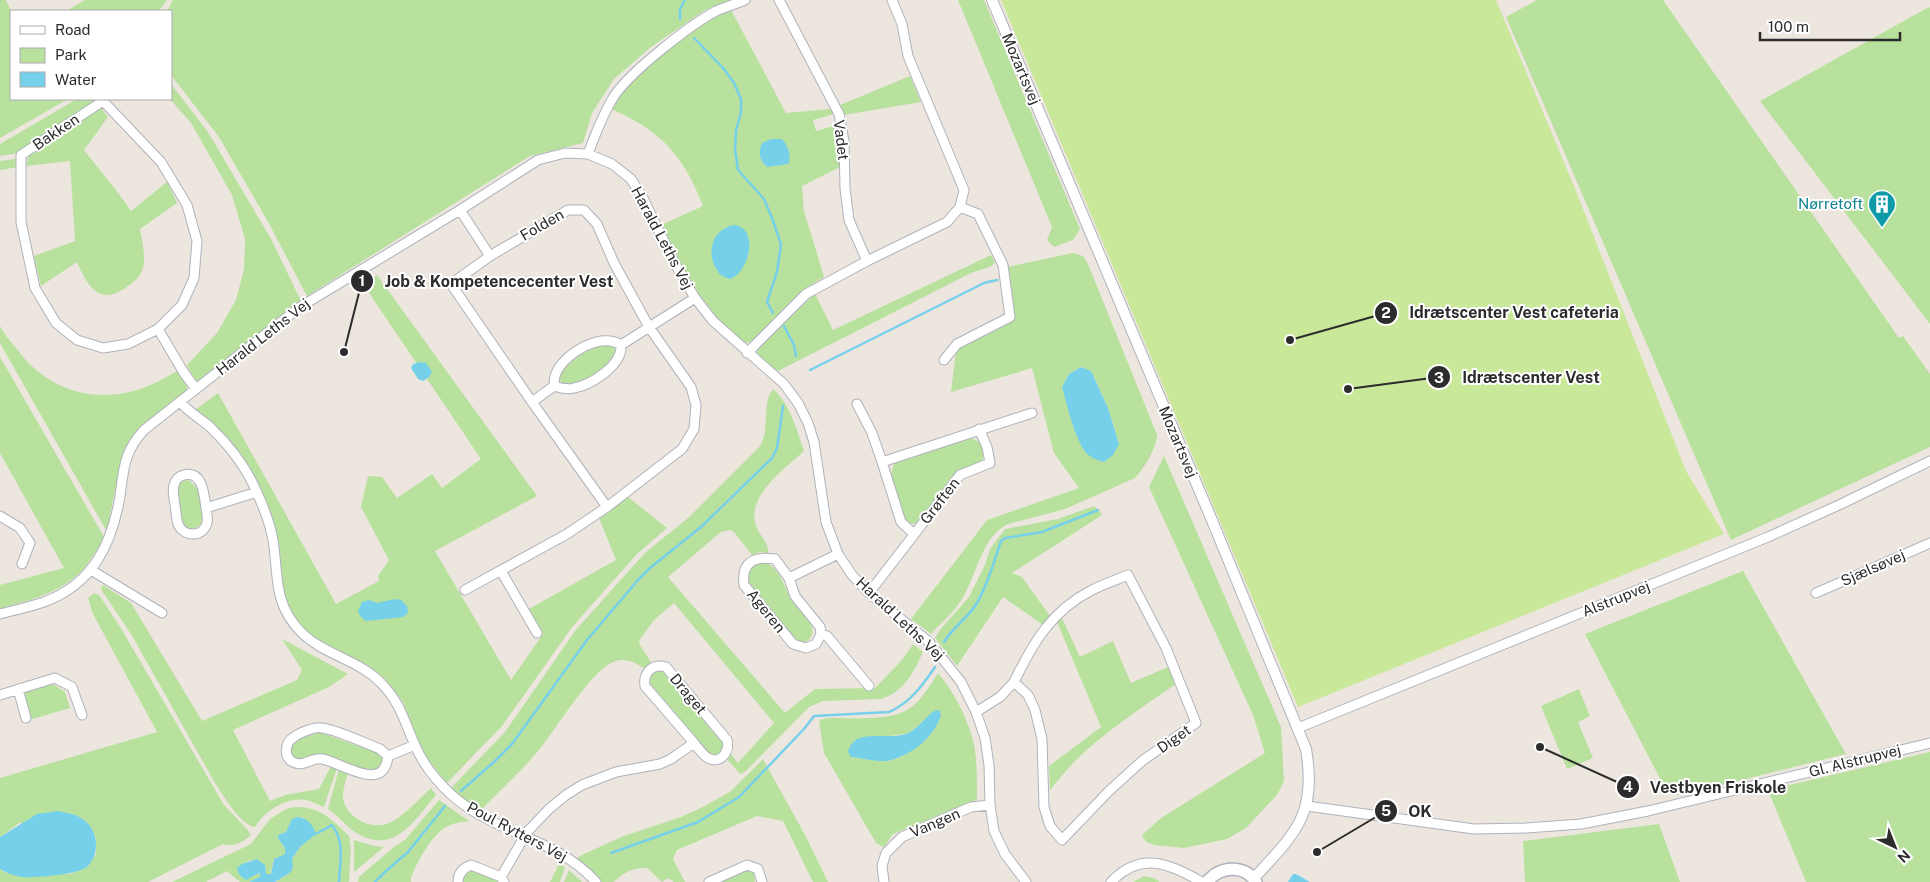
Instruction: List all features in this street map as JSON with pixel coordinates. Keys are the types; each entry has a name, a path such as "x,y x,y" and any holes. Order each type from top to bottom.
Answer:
{"main road":[{"path":"1208,882 1213,875 1222,870 1234,868 1245,871 1255,880"}],"street":[{"path":"588,154 600,121 614,96 643,66 678,37 716,12 745,0"},
{"name":"Vadet","path":"779,0 839,114 844,141 845,188 849,220 867,261"},
{"path":"747,353 806,294 867,261 947,222 960,207 964,190 908,56 902,24 892,0"},
{"name":"Mozartsvej","path":"992,0 1306,749 1310,787 1307,806 1291,837 1255,880"},
{"name":"Bakken","path":"103,101 161,162 187,205 197,241 194,278 182,305 158,329 128,344 104,348 77,340 56,323 35,288 21,222 22,155 103,101"},
{"name":"Harald Leths Vej","path":"0,614 44,602 60,595 91,570 102,554 116,518 128,452 134,441 144,430 300,307 460,210 538,160 565,153 588,154 612,164 631,179 643,198 674,262 695,298 713,321 784,384 798,403 808,423 814,442 826,522 838,554 852,575 869,593 929,642 961,682 976,712 985,738 994,831 1005,854 1026,882"},
{"path":"944,360 957,344 1010,317 1003,266 978,214 960,207"},
{"path":"460,210 490,256"},
{"name":"Folden","path":"465,590 567,534 607,507 682,449 694,428 696,405 690,387 649,327 614,263 597,224 584,210 568,210 490,256 451,284 607,507"},
{"path":"621,345 695,298"},
{"path":"158,329 196,389"},
{"path":"532,402 554,386 557,372 561,366 579,350 592,343 608,340 621,345"},
{"path":"554,386 573,389 600,377 621,354 621,345"},
{"name":"Poul Rytters Vej","path":"180,402 228,446 243,466 257,492 268,521 274,546 277,587 281,602 291,621 316,645 364,670 380,682 393,696 402,712 415,745 434,775 446,789 466,806 489,820 566,856 596,882"},
{"name":"Grøften","path":"857,404 872,434 901,522 914,534"},
{"path":"882,462 1032,413"},
{"name":"Grøften","path":"869,593 960,475 990,463 987,447 979,429"},
{"name":"Alstrupvej","path":"1298,728 1768,537 1930,461"},
{"path":"190,474 197,477 202,484 206,508 208,522 204,530 198,534 182,531 178,524 174,497 173,488 175,480 182,475 190,474"},
{"path":"206,508 257,492"},
{"path":"0,516 20,528 30,543 22,564"},
{"name":"Sjælsøvej","path":"1816,593 1930,543"},
{"path":"789,578 838,554"},
{"name":"Ageren","path":"761,557 775,559 789,578 795,596 820,627 821,634 816,644 806,648 793,644 744,585 743,575 749,563 761,557"},
{"path":"91,570 162,613"},
{"path":"501,571 537,633"},
{"name":"Diget","path":"976,712 1000,698 1014,682 1032,645 1049,623 1070,604 1092,590 1128,575 1166,648 1196,723 1142,761 1109,791 1062,840 1050,826 1044,807 1042,739 1035,710 1028,695 1014,682"},
{"name":"Ageren","path":"821,634 827,636 869,686"},
{"name":"Draget","path":"659,666 666,668 727,740 728,748 720,759 711,759 707,758 694,743 645,686 645,677 650,669 659,666"},
{"path":"0,695 55,678 72,687 82,715"},
{"path":"18,689 26,718"},
{"path":"321,727 380,749 388,756 387,765 380,773 370,776 320,758 301,764 292,762 286,754 287,745 292,737 321,727"},
{"path":"458,882 458,876 464,868 471,865 503,880 524,835 549,809 582,785 616,772 640,766 660,764 680,754 694,743"},
{"name":"Gl. Alstrupvej","path":"1307,806 1474,829 1581,824 1663,807 1930,743"},
{"path":"388,756 415,745"},
{"name":"Vangen","path":"884,882 882,866 886,853 902,837 971,808 990,805"},
{"path":"1111,882 1126,869 1150,862 1169,865 1202,882"},
{"path":"709,882 747,865 758,869 762,882"}],"green space":[{"path":"0,0 6,0 11,10 10,100 66,100 0,138"},
{"path":"85,0 167,0 160,10 68,10"},
{"path":"173,0 731,0 705,10 651,47 614,79 592,113 583,143 530,156 307,296 267,220 219,137 172,76 172,10 168,10"},
{"path":"958,0 984,0 1080,229 1073,240 1054,247 1047,240 1052,227"},
{"path":"1001,0 1496,0 1574,186 1686,471 1724,534 1298,707"},
{"path":"1537,0 1663,0 1899,338 1903,336 1930,374 1930,447 1731,540 1506,17"},
{"path":"1930,8 1930,324 1760,101"},
{"path":"731,10 786,113 831,109 834,114 813,120 816,131 837,125 840,167 802,186 804,211 824,277 806,288 753,340 747,343 735,336 697,294 661,225 703,206 687,172 668,146 656,135 627,116 609,108 631,79 663,51 698,27"},
{"path":"910,76 921,102 844,115 840,105"},
{"path":"172,85 208,132 271,239 301,301 205,377 197,381 187,365 217,333 236,300 244,269 245,239 232,195 191,123 171,100"},
{"path":"75,100 99,100 19,153 0,156 0,144"},
{"path":"100,107 108,117 84,150 131,211 167,182 177,203 140,229 144,254 142,271 135,281 119,292 110,295 96,292 86,280 77,262 41,286 34,256 75,241 70,161 26,166 30,152"},
{"path":"16,159 18,167 0,170 0,161"},
{"path":"1073,253 1083,256 1088,264 1157,435 1155,446 1135,478 1065,509 1008,524 999,530 986,547 962,599 931,634 911,619 987,520 1079,488 1054,453 1032,368 951,392 956,351 963,345 1015,320 1007,267","holes":["1080,367 1091,371 1108,408 1119,444 1084,451 1062,387 1069,374"]},
{"path":"991,255 995,262 992,266 971,273 778,371 758,357 757,348 760,343 815,294 833,330"},
{"path":"377,275 537,496 435,551 511,680 543,634 529,609 616,560 599,518 628,497 667,528 637,554 573,626 502,726 447,783 428,760 415,735 403,702 384,678 366,666 310,637 291,614 282,592 264,499 195,410 218,393 336,604 379,581 378,576 389,560 361,507 368,476 382,477 397,498 432,474 442,488 481,459 363,284"},
{"path":"0,326 29,363 44,376 77,392 96,395 134,391 153,384 177,371 186,383 187,390 141,428 122,456 107,530 0,343"},
{"path":"608,344 614,347 615,354 607,367 591,377 575,383 568,385 561,382 559,376 574,359 586,352"},
{"path":"0,357 104,537 88,563 70,581 36,598 0,609 0,585 64,568 0,453"},
{"path":"773,389 784,402 796,426 804,451 769,484 757,504 754,515 756,526 766,543 768,553 760,552 752,555 734,532 730,530 721,532 668,577 785,713 815,689 875,688 902,660 913,644 923,652 912,674 896,692 881,699 823,701 809,707 746,771 740,774 726,758 730,753 738,763 774,723 674,603 654,620 639,641 652,664 645,669 634,662 622,660 613,662 604,668 584,689 532,758 480,811 451,788 505,732 575,631 625,575 646,552 688,518 760,446 765,432 767,402"},
{"path":"970,438 978,441 982,447 982,461 966,468 920,521 913,524 906,521 891,475 894,463"},
{"path":"1164,456 1281,727 1284,781 1277,795 1246,828 1227,839 1184,848 1154,845 1146,842 1142,835 1161,818 1265,753 1253,715 1149,487"},
{"path":"187,480 196,487 199,493 203,514 200,525 192,530 183,523 177,502 179,483"},
{"path":"1094,506 1102,514 1099,517 1012,573 1022,577 1050,616 1043,625 1003,597 957,666 935,638 969,597 985,565 990,549 1005,529 1058,519"},
{"path":"764,562 774,568 791,598 810,621 812,627 811,637 802,644 798,644 746,585 750,566"},
{"path":"1743,571 1846,754 1681,795 1668,794 1585,634"},
{"path":"103,585 131,603 202,721 297,680 302,670 282,639 348,674 329,687 233,730 270,801 285,795 319,789 331,766 337,768 324,807 306,800 284,803 270,811 255,827 238,816 215,783 131,634 102,591 101,587"},
{"path":"94,593 99,595 122,630 224,805 251,835 238,844 223,844 148,882 0,882 0,869 4,872 70,874 86,868 96,854 96,838 86,821 19,823 0,837 0,778 157,732 93,614 88,598"},
{"path":"1062,618 1080,657 1113,641 1131,683 1168,667 1176,684 1089,748 1050,790 1049,766 1101,727 1057,622"},
{"path":"661,670 722,740 725,745 719,755 710,757 650,687 648,682 651,674"},
{"path":"938,673 961,709 970,730 976,756 977,798 893,834 884,847 876,843 824,753 819,721 826,718 884,717 906,711 924,694","holes":["934,711 934,730 918,746 899,758 876,761 851,757 890,736 910,733"]},
{"path":"53,684 65,692 70,708 29,720 22,693"},
{"path":"1579,689 1590,716 1578,722 1593,758 1567,769 1541,706"},
{"path":"319,732 383,755 385,761 376,770 370,772 325,756 299,761 292,756 290,747 297,740"},
{"path":"1930,752 1930,882 1806,882 1768,790"},
{"path":"763,759 805,835 828,882 813,882 783,821 757,816 677,850 673,859 685,882 674,882 668,878 662,882 647,868 629,871 614,882 601,882 576,860 580,856 621,837 681,817 705,806 731,791"},
{"path":"339,769 348,772 343,795 347,809 357,819 369,824 382,825 389,823 406,812 431,788 436,795 403,831 394,837 383,840 371,839 358,834 328,809"},
{"path":"439,800 469,821 449,826 440,831 421,857 411,882 358,882 359,877 405,840"},
{"path":"304,807 319,812 332,820 349,836 351,848 349,882 275,882 291,872 292,859 300,847 315,834 303,817 299,817 293,819 286,833 280,834 278,838 285,848 285,855 273,861 271,874 266,874 265,865 250,860 237,868 261,874 261,876 249,882 240,882 227,871 206,882 172,882 251,844 270,819 286,809"},
{"path":"1659,824 1680,882 1525,882 1523,841"},
{"path":"354,840 384,847 354,872"},
{"path":"559,864 565,867 560,882 550,882"},
{"path":"473,869 499,882 463,882 462,879 467,871"},
{"path":"748,869 754,874 755,882 717,882"},
{"path":"569,870 582,882 564,882"},
{"path":"1144,876 1154,878 1160,882 1133,882"}],"water":[{"path":"771,139 782,139 788,148 788,164 767,167 762,161 760,150 762,143"},
{"path":"734,225 742,228 747,234 749,251 742,268 737,275 730,279 719,273 712,259 712,251 715,237 726,228"},
{"path":"426,363 432,372 423,381 418,379 411,368 413,364"},
{"path":"1081,367 1091,371 1108,408 1119,444 1113,455 1104,462 1088,455 1080,444 1062,387 1069,374"},
{"path":"395,599 401,600 407,606 408,613 403,617 366,621 360,616 358,611 362,602 369,600 377,603"},
{"path":"939,710 941,715 933,731 920,745 905,755 887,761 878,761 851,757 848,752 852,744 858,739 874,736 902,735 910,732 934,711"},
{"path":"58,811 81,818 93,830 96,850 87,867 65,874 28,877 14,875 0,869 0,837 37,814"},
{"path":"297,817 304,818 309,822 316,834 300,847 292,859 293,867 291,872 275,882 249,882 261,876 259,873 246,880 241,876 237,868 242,864 257,859 265,865 266,874 271,874 274,859 285,854 285,848 278,835 286,832 292,819"},
{"path":"1293,874 1296,874 1310,882 1288,882"}],"waterway":[{"path":"680,19 680,9 685,0"},
{"path":"694,38 724,69 734,83 741,99 741,113 736,130 735,149 738,170 764,199 781,244 777,272 767,302 773,313"},
{"path":"810,370 984,283 997,280"},
{"path":"784,326 794,345 796,356"},
{"path":"461,791 512,744 587,640 638,580 701,527 772,458 777,448 783,406"},
{"path":"944,642 981,596 1001,541 1005,538 1042,532 1098,510"},
{"path":"611,853 698,822 739,797 814,716 889,712 909,699 935,667"},
{"path":"375,882 408,852 445,806"},
{"path":"316,834 332,825 339,838 341,852 339,882"}],"place":[{"name":"Nørretoft","path":"1882,228"},
{"name":"Idrætscenter Vest cafeteria","path":"1290,340"},
{"name":"Job & Kompetencecenter Vest","path":"344,352"},
{"name":"Idrætscenter Vest","path":"1348,389"},
{"name":"Vestbyen Friskole","path":"1540,747"},
{"name":"OK","path":"1317,852"}]}
